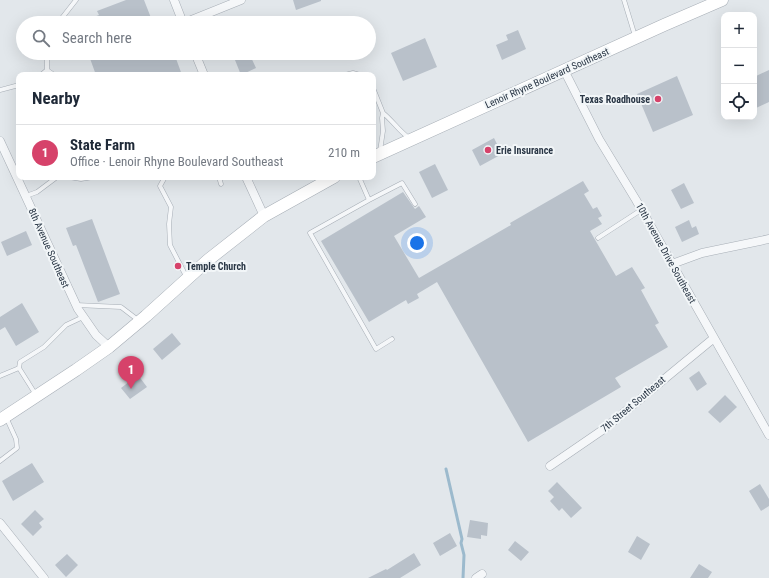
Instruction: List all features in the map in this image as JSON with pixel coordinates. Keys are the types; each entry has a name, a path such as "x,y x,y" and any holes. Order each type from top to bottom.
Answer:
{"main road":[{"name":"Lenoir Rhyne Boulevard Southeast","path":"376,156 717,1"},
{"path":"3,418 109,347 187,278 264,216 329,180"}],"street":[{"path":"174,0 181,16"},
{"path":"201,16 241,0"},
{"path":"198,60 203,72"},
{"name":"10th Avenue Drive Southeast","path":"564,70 599,139 769,435"},
{"name":"8th Avenue Southeast","path":"0,141 16,176"},
{"name":"8th Avenue Southeast","path":"18,180 75,305 96,335 109,347"},
{"path":"247,180 264,216"},
{"path":"672,264 702,253 769,239"},
{"name":"7th Street Southeast","path":"550,466 604,429 714,338"},
{"path":"0,523 44,578"}],"lane":[{"path":"63,16 76,0"},
{"path":"624,0 636,38"},
{"path":"47,60 47,70"},
{"path":"0,90 16,86"},
{"path":"376,95 384,113 390,118 395,127 410,140"},
{"path":"376,156 383,131 382,118 384,113"},
{"path":"25,196 37,192 53,180"},
{"path":"163,180 160,186 171,207 169,224 170,245 187,278"},
{"path":"220,180 221,184"},
{"path":"360,180 370,200"},
{"path":"392,338 376,349 310,233 402,182 415,204"},
{"path":"598,238 641,210"},
{"path":"75,305 121,307 140,321"},
{"path":"36,396 19,368 20,362 44,347 66,325 83,317"},
{"path":"0,376 19,368"},
{"path":"0,461 17,448 16,439 3,418"}],"building":[{"path":"126,0 144,0 150,16 96,16 99,15 97,11"},
{"path":"293,0 321,0 321,1 296,10"},
{"path":"518,30 526,49 502,60 496,45 508,40 506,35"},
{"path":"425,38 437,67 403,81 391,53"},
{"path":"91,60 177,60 181,72 95,72"},
{"path":"235,60 252,60 256,68 247,72 240,72"},
{"path":"769,70 769,102 757,108 757,84 757,76"},
{"path":"677,76 693,115 653,132 637,94"},
{"path":"494,138 502,154 480,166 472,150"},
{"path":"435,164 448,190 432,198 419,172"},
{"path":"583,181 589,191 584,194 593,209 597,207 602,216 598,218 602,224 590,231 616,276 632,267 645,288 641,290 659,323 655,325 668,347 615,378 621,387 528,442 437,282 417,294 419,298 408,304 406,300 369,322 321,241 403,192 415,209 419,206 426,217 394,236 419,278 511,225 510,223"},
{"path":"684,183 694,203 681,209 671,190"},
{"path":"92,219 120,294 98,302 76,245 73,246 66,228"},
{"path":"689,220 692,228 696,226 699,234 682,242 675,227"},
{"path":"26,231 32,245 7,256 1,242"},
{"path":"22,303 39,332 16,346 5,327 0,330 0,317"},
{"path":"172,333 181,344 162,360 153,349"},
{"path":"699,371 707,384 697,391 689,378"},
{"path":"138,375 147,387 130,399 121,388"},
{"path":"725,395 737,407 720,423 708,412"},
{"path":"32,463 44,482 13,501 2,481"},
{"path":"557,482 582,508 571,518 562,508 559,511 550,501 554,497 548,491"},
{"path":"760,484 769,499 769,506 761,511 749,491"},
{"path":"35,510 44,519 39,523 42,527 33,536 21,524"},
{"path":"470,520 488,523 487,536 481,535 481,539 467,537"},
{"path":"450,533 457,546 440,556 433,543"},
{"path":"637,536 650,544 641,560 628,552"},
{"path":"515,541 529,552 521,561 508,550"},
{"path":"414,553 421,565 400,578 368,578 386,569 387,570"},
{"path":"67,554 78,565 66,577 55,565"},
{"path":"699,564 712,572 708,578 690,578"}],"waterway":[{"path":"446,469 462,539 461,543 464,555 463,578"}],"place":[{"name":"Texas Roadhouse","path":"658,99"},
{"name":"Erie Insurance","path":"488,150"},
{"name":"Temple Church","path":"178,266"},
{"name":"State Farm","path":"131,389"}]}
